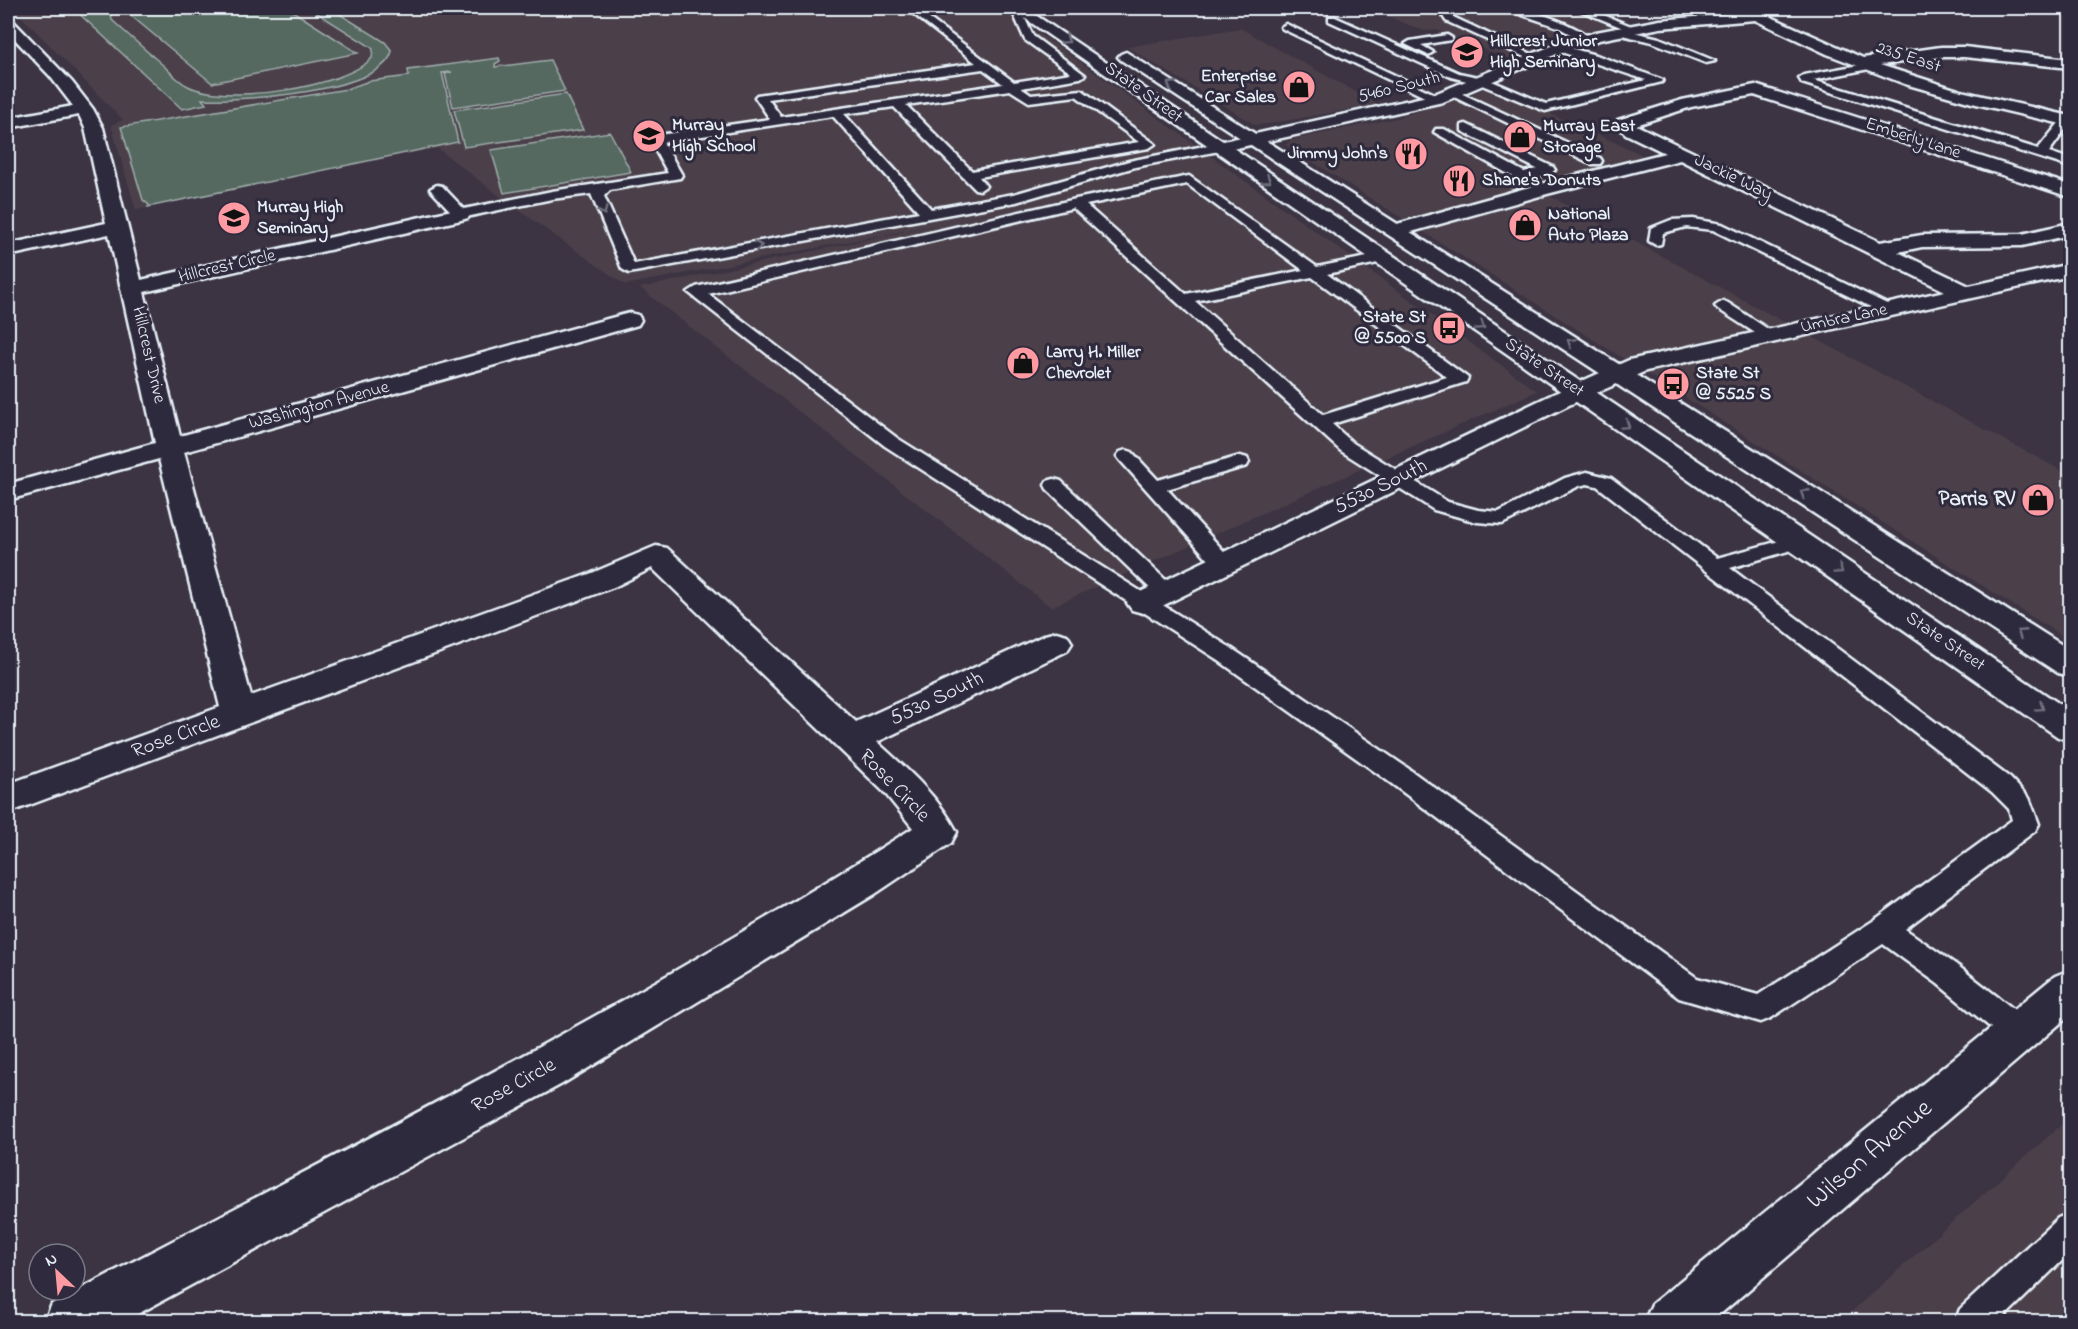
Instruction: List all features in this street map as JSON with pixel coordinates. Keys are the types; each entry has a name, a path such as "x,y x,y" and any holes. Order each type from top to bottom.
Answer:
{"street":[{"name":"State Street","path":"1016,8 1110,70 1219,147 2070,728"},
{"name":"235 East","path":"1741,8 1866,64 1961,95 2068,120"},
{"name":"5460 South","path":"1219,147 1383,113 1437,99 1559,48 1588,32 1619,31 1693,20 1758,16"},
{"name":"Hillcrest Drive","path":"8,24 54,72 85,109 94,128 115,227 133,288 169,447 239,714"},
{"name":"State Street","path":"1113,48 2070,665"},
{"path":"1866,64 1941,52 1964,52 2070,63"},
{"name":"Jackie Way","path":"1755,90 1729,94 1639,117 1624,124 1632,130 1965,292"},
{"name":"Emberly Lane","path":"1755,90 2070,190"},
{"path":"8,123 85,109"},
{"path":"1397,230 1540,190 1684,154"},
{"name":"Hillcrest Circle","path":"133,288 461,214"},
{"path":"8,250 115,227"},
{"path":"1878,249 1922,241 2022,240 2070,229"},
{"name":"Umbra Lane","path":"1620,374 1638,365 2070,270"},
{"name":"Washington Avenue","path":"8,492 630,320"},
{"name":"5530 South","path":"1155,597 1578,392 1620,374"},
{"name":"Rose Circle","path":"8,799 603,580 656,555 897,782 938,832 861,882 546,1069 70,1322"},
{"name":"5530 South","path":"850,740 1056,642"},
{"name":"Wilson Avenue","path":"1670,1322 2070,989"}],"lane":[{"path":"910,8 1029,99 1078,92 1149,144 970,175"},
{"path":"1016,8 1029,38 1080,75"},
{"path":"1456,8 1446,13 1449,20 1535,58"},
{"path":"1507,8 1588,32"},
{"path":"1543,8 1572,18"},
{"path":"1579,8 1619,31 1655,40 1710,61"},
{"path":"1332,19 1455,75 1486,80"},
{"path":"1286,27 1437,99"},
{"path":"1447,38 1410,44 1545,108 1658,80 1559,48"},
{"path":"1866,64 1804,78 1806,81 2070,163"},
{"path":"777,120 761,97 986,65"},
{"path":"437,189 461,214 552,195 676,176 652,133 836,112 1110,70"},
{"path":"1454,93 1596,161"},
{"path":"897,103 996,201"},
{"path":"836,112 928,214"},
{"path":"2041,154 2068,120"},
{"path":"1440,132 1522,176 1549,170 1467,128"},
{"path":"604,188 597,195 629,269 996,201 1133,164 1219,147"},
{"path":"1155,597 891,442 696,292 1076,202 1189,180 1313,273 1460,378 1320,422"},
{"path":"1054,485 1155,597 1223,653 1397,774 1689,989 1761,1010 1883,929 2026,824 2020,805 2001,785 1597,479 1587,478 1572,482 1502,518 1477,516 1441,506 1347,447 1076,202"},
{"path":"1656,241 1656,231 1672,223 1696,223 1717,227 1886,309"},
{"path":"1184,299 1382,258"},
{"path":"1723,306 1769,335"},
{"path":"1126,456 1224,564"},
{"path":"1154,487 1240,462"},
{"path":"1714,566 1798,542"},
{"path":"1883,929 1948,975 2019,1032"},
{"path":"1979,1320 2070,1230"}],"shaded area":[{"path":"9,8 999,8 1058,46 1537,391 1051,607 640,288 939,224 625,285 510,204 437,148 136,210 111,125 123,120 19,14"},
{"path":"1366,8 1569,8 1617,25 1569,35 1510,60 1436,30 1424,31"},
{"path":"1240,28 1378,104 1256,125 1127,47"},
{"path":"1491,87 1643,155 1531,186 2070,475 2070,641 1286,145 1291,140 1401,117"},
{"path":"2070,1117 2070,1321 1841,1321"}],"green space":[{"path":"73,8 118,8 111,14 112,20 181,82 205,91 228,94 255,93 311,85 358,69 372,58 373,49 368,45 309,8 330,8 385,42 392,51 383,65 364,76 337,85 276,96 202,99 206,104 182,109"},
{"path":"165,8 288,8 358,53 212,83 129,14"},
{"path":"499,58 500,61 495,64 495,67 550,60 565,91 453,107 445,74 452,72 442,73 458,142 148,207 149,205 143,200 121,127 347,89 369,81 409,76 408,70"},
{"path":"566,94 583,130 464,147 454,110"},
{"path":"610,132 631,172 504,193 491,150"}],"place":[{"name":"Hillcrest Junior High Seminary","path":"1467,52"},
{"name":"Enterprise Car Sales","path":"1299,87"},
{"name":"Murray High School","path":"649,136"},
{"name":"Murray East Storage","path":"1520,137"},
{"name":"Jimmy John's","path":"1411,154"},
{"name":"Shane's Donuts","path":"1459,181"},
{"name":"Murray High Seminary","path":"234,218"},
{"name":"National Auto Plaza","path":"1525,225"},
{"name":"State St @ 5500 S","path":"1449,328"},
{"name":"Larry H. Miller Chevrolet","path":"1023,363"},
{"name":"State St @ 5525 S","path":"1673,384"},
{"name":"Parris RV","path":"2038,500"}]}
